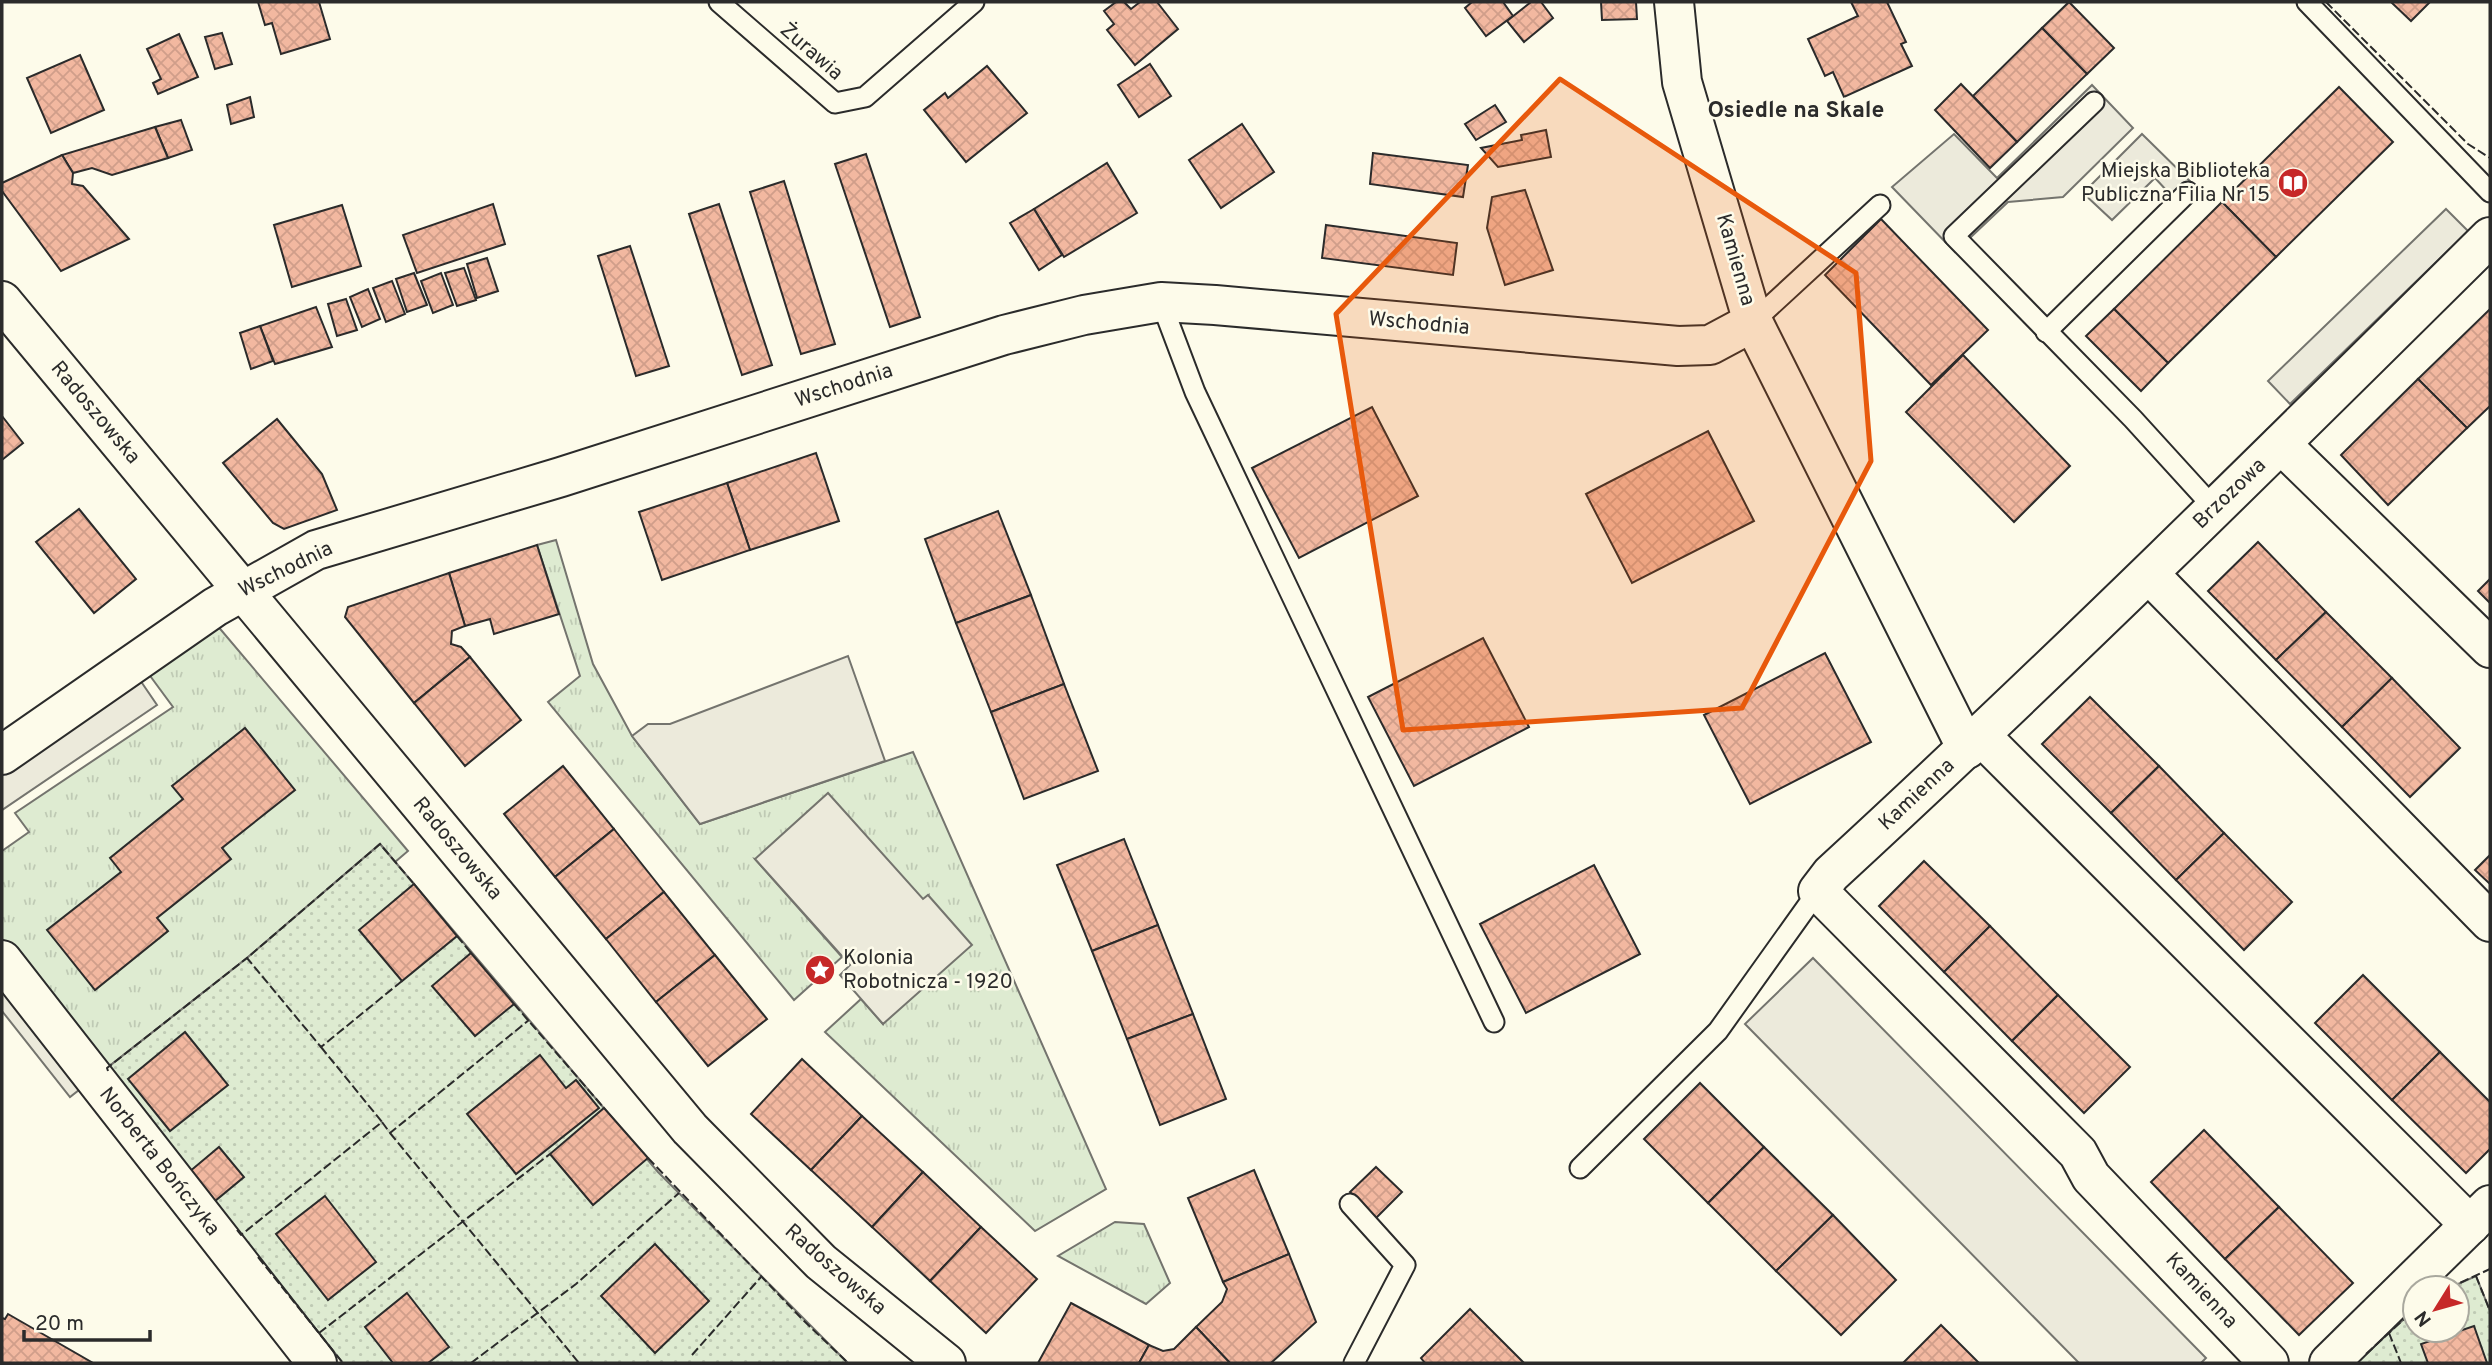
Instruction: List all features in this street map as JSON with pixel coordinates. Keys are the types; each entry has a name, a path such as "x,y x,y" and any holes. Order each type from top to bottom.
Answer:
{"street":[{"name":"Kamienna","path":"1674,2 1682,82 1753,322 1974,743 1831,874 1818,891 2077,1153 2091,1177 2269,1363"},
{"name":"Brzozowa","path":"1974,743 2490,237"},
{"name":"Radoszowska","path":"2,302 690,1129 821,1262 946,1363"},
{"name":"Wschodnia","path":"2,755 242,590 316,550 561,477 1004,335 1084,315 1161,302 1678,346 1710,345 1753,322"},
{"path":"2281,444 2490,648"},
{"path":"2149,574 2490,922"},
{"path":"1974,743 2480,1215 2329,1363"},
{"name":"Norberta Bończyka","path":"2,960 317,1363"}],"lane":[{"name":"Żurawia","path":"719,2 835,103 866,97 974,2"},
{"path":"2306,2 2490,192"},
{"path":"2094,102 1954,236 2133,419 2215,509"},
{"path":"2046,332 2188,192"},
{"path":"1753,322 1880,205"},
{"path":"1161,302 1195,392 1494,1023"},
{"path":"1580,1168 1718,1031 1818,891"},
{"path":"1350,1204 1405,1265 1354,1363"}],"highlighted area":[{"path":"1560,79 1856,273 1871,461 1742,708 1403,730 1336,314"}],"green space":[{"path":"556,540 593,664 632,736 700,824 913,752 1106,1189 1035,1231 825,1032 861,999 883,1024 928,896 923,900 755,859 842,957 794,1000 548,702 580,676 537,545"},
{"path":"216,624 408,851 395,862 380,844 247,958 107,1068 2,939 2,851 29,832 15,813 173,707 148,673"},
{"path":"380,844 658,1172 848,1363 343,1363 107,1068 247,958"},
{"path":"1115,1222 1144,1224 1170,1283 1146,1304 1058,1256"},
{"path":"2476,1276 2490,1311 2490,1363 2356,1363 2401,1322 2401,1344 2471,1344 2471,1278"}],"shaded area":[{"path":"2092,85 2133,128 2063,197 2008,202 1955,252 1892,187 1954,134 1997,178"},
{"path":"2142,134 2199,190 2181,206 2155,178 2112,220 2083,193"},
{"path":"2446,209 2468,231 2290,404 2268,381"},
{"path":"848,656 885,761 700,824 632,736 648,724 670,724"},
{"path":"140,680 157,705 2,810 2,774"},
{"path":"828,793 923,899 928,895 972,945 883,1024 840,975 850,965 755,859"},
{"path":"1813,958 2206,1358 2201,1363 2079,1363 1745,1024"},
{"path":"2,980 84,1086 70,1097 2,1011"}],"building":[{"path":"258,2 319,2 330,39 281,54 272,23 265,25"},
{"path":"1116,2 1124,2 1131,9 1140,2 1157,2 1178,29 1135,65 1107,30 1114,24 1104,11"},
{"path":"1472,2 1503,2 1513,16 1486,36 1465,8"},
{"path":"1531,2 1541,2 1553,18 1524,42 1507,21"},
{"path":"1601,2 1636,2 1637,19 1602,20"},
{"path":"1851,2 1887,2 1906,42 1901,44 1912,66 1844,97 1833,72 1825,76 1808,39 1858,16"},
{"path":"2069,2 2114,48 2087,74 2042,28"},
{"path":"2391,2 2430,2 2411,21"},
{"path":"2042,28 2087,74 2017,142 1973,96"},
{"path":"222,33 232,64 215,69 205,37"},
{"path":"179,34 198,77 158,94 153,83 161,79 147,49"},
{"path":"80,55 104,110 51,133 27,78"},
{"path":"1150,64 1171,96 1139,117 1118,85"},
{"path":"987,66 1027,113 966,162 924,110 945,93 948,98"},
{"path":"1961,84 2017,142 1990,168 1935,110"},
{"path":"2339,87 2393,142 2276,257 2222,202"},
{"path":"250,97 254,117 231,124 227,105"},
{"path":"1495,105 1506,122 1476,140 1465,124"},
{"path":"181,120 192,150 168,158 155,127"},
{"path":"1242,124 1274,172 1221,208 1189,160"},
{"path":"155,127 168,158 112,175 92,168 73,173 62,155"},
{"path":"1546,130 1551,157 1498,167 1481,148 1522,140 1521,135"},
{"path":"1373,153 1468,165 1463,197 1370,184"},
{"path":"866,154 920,317 890,327 835,164"},
{"path":"62,155 73,173 72,184 83,186 129,239 61,271 2,191 2,183"},
{"path":"1107,163 1137,213 1064,257 1034,209"},
{"path":"784,181 835,344 801,354 750,192"},
{"path":"1525,190 1553,270 1505,285 1487,228 1492,197"},
{"path":"2222,202 2276,257 2168,363 2114,309"},
{"path":"493,204 505,244 417,273 403,235"},
{"path":"719,204 772,365 742,375 689,214"},
{"path":"342,205 361,266 292,287 274,225"},
{"path":"1034,209 1062,255 1039,270 1010,223"},
{"path":"1881,219 1988,330 1931,385 1825,275"},
{"path":"1326,225 1457,243 1453,275 1322,258"},
{"path":"630,246 669,366 636,376 598,256"},
{"path":"487,258 498,291 477,298 467,264"},
{"path":"464,268 476,300 457,306 445,273"},
{"path":"414,273 427,305 407,312 396,279"},
{"path":"441,273 453,305 433,313 421,281"},
{"path":"392,281 405,314 386,322 373,288"},
{"path":"368,289 380,319 362,327 350,297"},
{"path":"346,299 357,330 337,336 328,304"},
{"path":"316,307 332,347 275,364 260,326"},
{"path":"2114,309 2168,363 2141,391 2086,336"},
{"path":"2490,309 2490,406 2467,428 2418,379"},
{"path":"260,326 273,361 251,369 240,333"},
{"path":"1963,355 2070,466 2014,522 1906,412"},
{"path":"2418,379 2467,428 2388,505 2341,455"},
{"path":"1372,407 1418,496 1299,558 1252,468"},
{"path":"2,416 23,443 2,460"},
{"path":"277,419 322,474 337,510 284,529 273,523 223,463"},
{"path":"1708,431 1754,521 1632,583 1586,494"},
{"path":"816,453 839,521 750,550 727,483"},
{"path":"727,483 750,550 662,580 639,512"},
{"path":"79,509 136,579 94,613 36,542"},
{"path":"998,511 1031,595 956,623 925,539"},
{"path":"2258,542 2326,612 2276,660 2208,591"},
{"path":"537,545 559,614 494,634 490,619 465,626 449,573"},
{"path":"449,573 465,626 452,631 451,644 461,647 470,657 414,703 345,617 348,607"},
{"path":"2490,579 2490,603 2478,591"},
{"path":"1031,595 1064,684 991,712 956,623"},
{"path":"2326,612 2392,678 2342,727 2276,660"},
{"path":"1483,638 1529,727 1414,786 1368,697"},
{"path":"1825,653 1871,742 1750,804 1704,715"},
{"path":"470,657 521,720 465,766 414,703"},
{"path":"2392,678 2460,748 2410,797 2342,727"},
{"path":"1064,684 1098,771 1024,799 991,712"},
{"path":"2090,697 2159,766 2111,813 2042,744"},
{"path":"245,728 295,790 222,848 231,859 157,918 168,931 95,990 47,930 121,872 110,858 183,799 172,786"},
{"path":"563,766 614,829 555,877 504,814"},
{"path":"2159,766 2224,833 2176,880 2111,813"},
{"path":"614,829 664,892 606,939 555,877"},
{"path":"2224,833 2292,902 2244,950 2176,880"},
{"path":"1124,839 1158,925 1092,951 1057,865"},
{"path":"2490,855 2490,884 2475,870"},
{"path":"1924,861 1990,926 1944,972 1879,906"},
{"path":"1594,865 1640,954 1526,1013 1480,924"},
{"path":"414,884 457,936 402,981 359,930"},
{"path":"664,892 715,955 656,1002 606,939"},
{"path":"1158,925 1193,1014 1127,1039 1092,951"},
{"path":"1990,926 2058,995 2012,1041 1944,972"},
{"path":"471,953 514,1004 475,1036 432,986"},
{"path":"715,955 767,1019 708,1066 656,1002"},
{"path":"2363,975 2440,1052 2392,1100 2315,1023"},
{"path":"2058,995 2130,1067 2084,1113 2012,1041"},
{"path":"1193,1014 1226,1099 1160,1125 1127,1039"},
{"path":"185,1032 228,1085 170,1131 128,1079"},
{"path":"2440,1052 2490,1102 2490,1149 2466,1173 2392,1100"},
{"path":"540,1055 566,1088 576,1080 599,1108 516,1174 467,1114"},
{"path":"802,1059 862,1116 811,1170 751,1114"},
{"path":"1700,1083 1764,1147 1708,1203 1644,1139"},
{"path":"604,1108 648,1158 593,1205 550,1154"},
{"path":"862,1116 923,1172 872,1227 811,1170"},
{"path":"2204,1130 2279,1207 2225,1259 2151,1182"},
{"path":"219,1147 244,1177 215,1201 189,1172"},
{"path":"1764,1147 1833,1215 1776,1271 1708,1203"},
{"path":"1376,1167 1402,1192 1376,1218 1350,1192"},
{"path":"1254,1170 1289,1254 1223,1282 1188,1198"},
{"path":"923,1172 981,1227 930,1281 872,1227"},
{"path":"325,1196 376,1262 328,1300 276,1234"},
{"path":"2279,1207 2353,1283 2299,1335 2225,1259"},
{"path":"1833,1215 1896,1280 1841,1335 1776,1271"},
{"path":"981,1227 1037,1279 986,1333 930,1281"},
{"path":"655,1244 709,1301 655,1353 601,1296"},
{"path":"1289,1254 1316,1322 1271,1363 1230,1363 1196,1327 1222,1302 1227,1289 1223,1282"},
{"path":"407,1293 449,1347 428,1363 393,1363 365,1327"},
{"path":"1071,1303 1149,1345 1139,1363 1038,1363"},
{"path":"1470,1309 1524,1363 1425,1363 1421,1358"},
{"path":"8,1314 93,1363 2,1363 2,1318 5,1319"},
{"path":"1941,1325 1979,1363 1903,1363"},
{"path":"2474,1326 2487,1363 2428,1363 2421,1344 2471,1344 2471,1327"},
{"path":"1196,1327 1230,1363 1139,1363 1149,1345 1163,1351 1174,1349"}],"fence":[{"path":"2326,2 2468,144 2490,158"},
{"path":"402,981 321,1047 247,958 380,844 414,884"},
{"path":"457,936 471,953"},
{"path":"108,1071 107,1068 247,958"},
{"path":"514,1004 604,1108"},
{"path":"382,1122 390,1133 529,1020"},
{"path":"237,1230 241,1235 382,1122 321,1047"},
{"path":"390,1133 579,1363"},
{"path":"319,1333 550,1154"},
{"path":"648,1158 802,1319 848,1363"},
{"path":"471,1363 576,1284 679,1193"},
{"path":"258,1257 343,1363"},
{"path":"2471,1278 2490,1269"},
{"path":"2476,1276 2490,1311"},
{"path":"692,1355 761,1277"},
{"path":"2366,1354 2401,1322"},
{"path":"2389,1333 2401,1363"}],"place":[{"name":"Miejska Biblioteka Publiczna Filia Nr 15","path":"2293,183"},
{"name":"Kolonia Robotnicza - 1920","path":"820,970"}],"district":[{"name":"Osiedle na Skale","path":"1796,111"}]}
